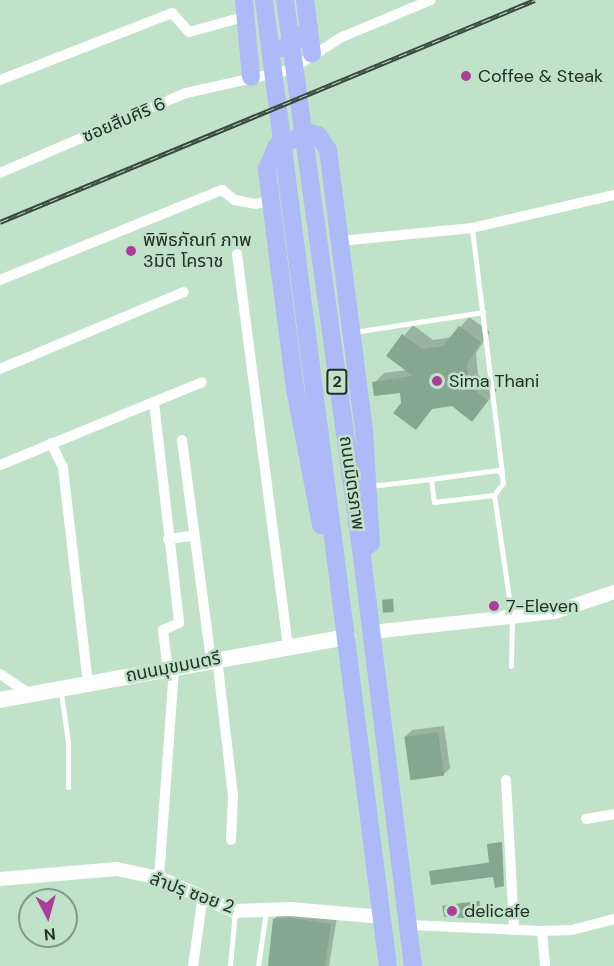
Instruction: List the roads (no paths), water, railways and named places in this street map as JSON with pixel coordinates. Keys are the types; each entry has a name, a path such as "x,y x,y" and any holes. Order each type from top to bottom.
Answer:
{"highway":[{"name":"ถนนมิตรภาพ","path":"264,0 384,917 388,966"},
{"path":"305,0 312,54"},
{"path":"246,8 250,36 251,77"},
{"name":"ถนนมิตรภาพ","path":"286,9 361,549 410,926 413,966"},
{"path":"250,36 262,47 276,49 291,46 309,27"},
{"path":"336,552 325,548 296,389 267,169 270,155 289,138 318,135 328,150 352,333 368,487 371,543 361,549"}],"main road":[{"name":"ถนนมุขมนตรี","path":"0,700 214,659 347,637"}],"street":[{"name":"ซอยสืบศิริ 6","path":"0,173 186,93 290,70 312,54 431,0"},
{"path":"0,81 172,13 189,32 246,8"},
{"path":"0,280 222,190 235,200 255,204 271,201"},
{"path":"340,241 472,228 614,195"},
{"path":"237,254 288,646"},
{"path":"0,369 184,292"},
{"path":"0,465 202,382"},
{"path":"154,402 179,623 163,630 171,668 159,878"},
{"path":"182,440 233,796 231,840"},
{"path":"51,443 63,468 88,683"},
{"path":"168,539 194,536"},
{"path":"372,632 555,612 614,592"},
{"path":"0,674 30,694"},
{"path":"506,780 514,930"},
{"path":"586,819 614,814"},
{"name":"ลำปรุ ซอย 2","path":"0,879 117,869 159,878 235,911 266,909 384,917"},
{"path":"194,966 203,896"},
{"path":"410,926 572,930 614,919"},
{"path":"542,931 545,966"}],"lane":[{"path":"431,479 434,502 494,495 500,491 502,474 472,228"},
{"path":"352,333 483,312"},
{"path":"368,487 497,470 502,474"},
{"path":"494,495 512,618 511,666"},
{"path":"61,688 68,742 68,787"},
{"path":"258,966 266,909"},
{"path":"230,966 235,911"}],"railway":[{"path":"0,222 535,0"}],"place":[{"name":"Coffee & Steak","path":"466,76"},
{"name":"พิพิธภัณท์ ภาพ 3มิติ โคราช","path":"131,251"},
{"name":"Sima Thani","path":"437,381"},
{"name":"7-Eleven","path":"494,606"},
{"name":"delicafe","path":"452,911"}]}
